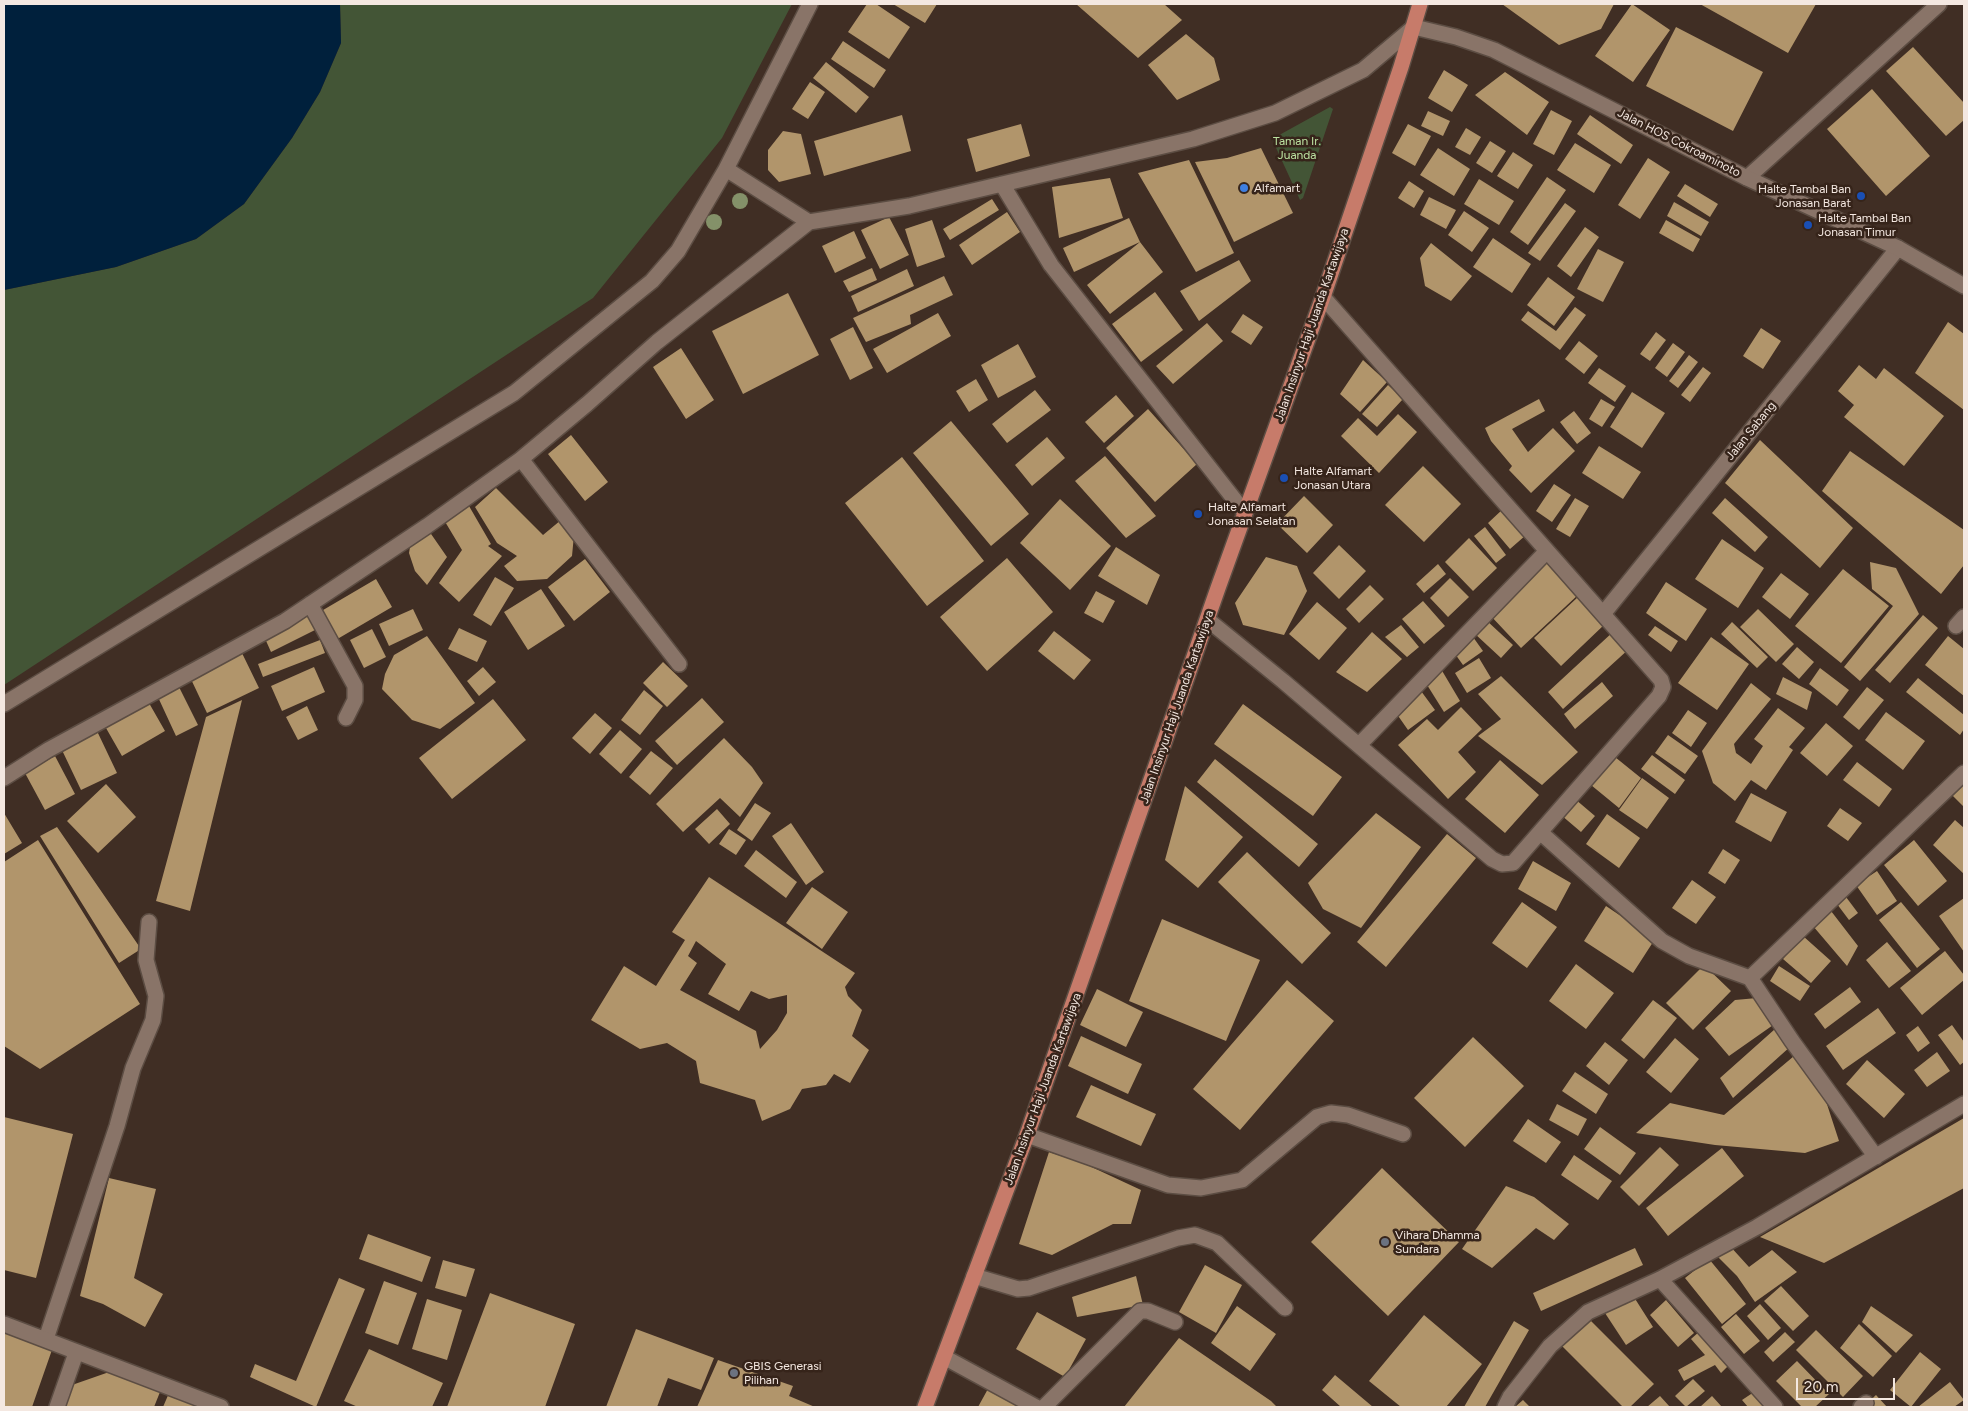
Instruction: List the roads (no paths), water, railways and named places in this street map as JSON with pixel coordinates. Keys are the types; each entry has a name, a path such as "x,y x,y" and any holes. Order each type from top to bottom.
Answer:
{"main road":[{"name":"Jalan Insinyur Haji Juanda Kartawijaya","path":"925,1407 1027,1135 1323,297 1414,27 1420,4"}],"street":[{"path":"4,704 514,393 652,280 678,251 726,169 810,4"},
{"path":"1747,178 1939,4"},
{"path":"4,778 48,750 285,621 521,459 588,404 657,342 809,222 909,206 1193,139 1275,113 1363,70 1414,27"},
{"name":"Jalan HOS Cokroaminoto","path":"1414,27 1456,37 1494,50 1747,178 1898,248 1964,286"},
{"path":"726,169 809,222"},
{"path":"1002,184 1051,265 1246,513"},
{"name":"Jalan Sabang","path":"1603,614 1898,248"},
{"path":"1208,620 1359,745 1492,859 1502,864 1513,863 1659,696 1663,687 1661,680 1323,297"},
{"path":"521,459 679,664"},
{"path":"1359,745 1546,551"},
{"path":"310,604 355,686 355,700 346,718"},
{"path":"1750,978 1964,773"},
{"path":"1540,832 1662,941 1689,956 1750,978 1792,1041 1876,1157"},
{"path":"46,1339 102,1173 133,1068 152,1020 156,996 146,960 149,922"},
{"path":"1505,1407 1510,1397 1550,1346 1588,1312 1660,1279 1757,1227 1964,1104"},
{"path":"1027,1135 1168,1185 1201,1188 1242,1180 1317,1117 1331,1112 1348,1115 1403,1134"},
{"path":"974,1276 1018,1289 1029,1288 1178,1238 1195,1236 1217,1243 1285,1308"},
{"path":"1660,1279 1775,1407"},
{"path":"1044,1407 1140,1311 1148,1311 1175,1322"},
{"path":"4,1324 221,1407"},
{"path":"57,1407 76,1352"},
{"path":"944,1357 1036,1407"}],"water":[{"path":"4,4 340,4 341,43 320,92 292,138 244,204 196,239 116,267 4,290"}],"place":[{"name":"Alfamart","path":"1244,188"},
{"name":"Halte Tambal Ban Jonasan Barat","path":"1861,196"},
{"name":"Halte Tambal Ban Jonasan Timur","path":"1808,225"},
{"name":"Halte Alfamart Jonasan Utara","path":"1284,478"},
{"name":"Halte Alfamart Jonasan Selatan","path":"1198,514"},
{"name":"Vihara Dhamma Sundara","path":"1385,1242"},
{"name":"GBIS Generasi Pilihan","path":"734,1373"}],"park label":[{"name":"Taman Ir. Juanda","path":"1297,148"}]}
